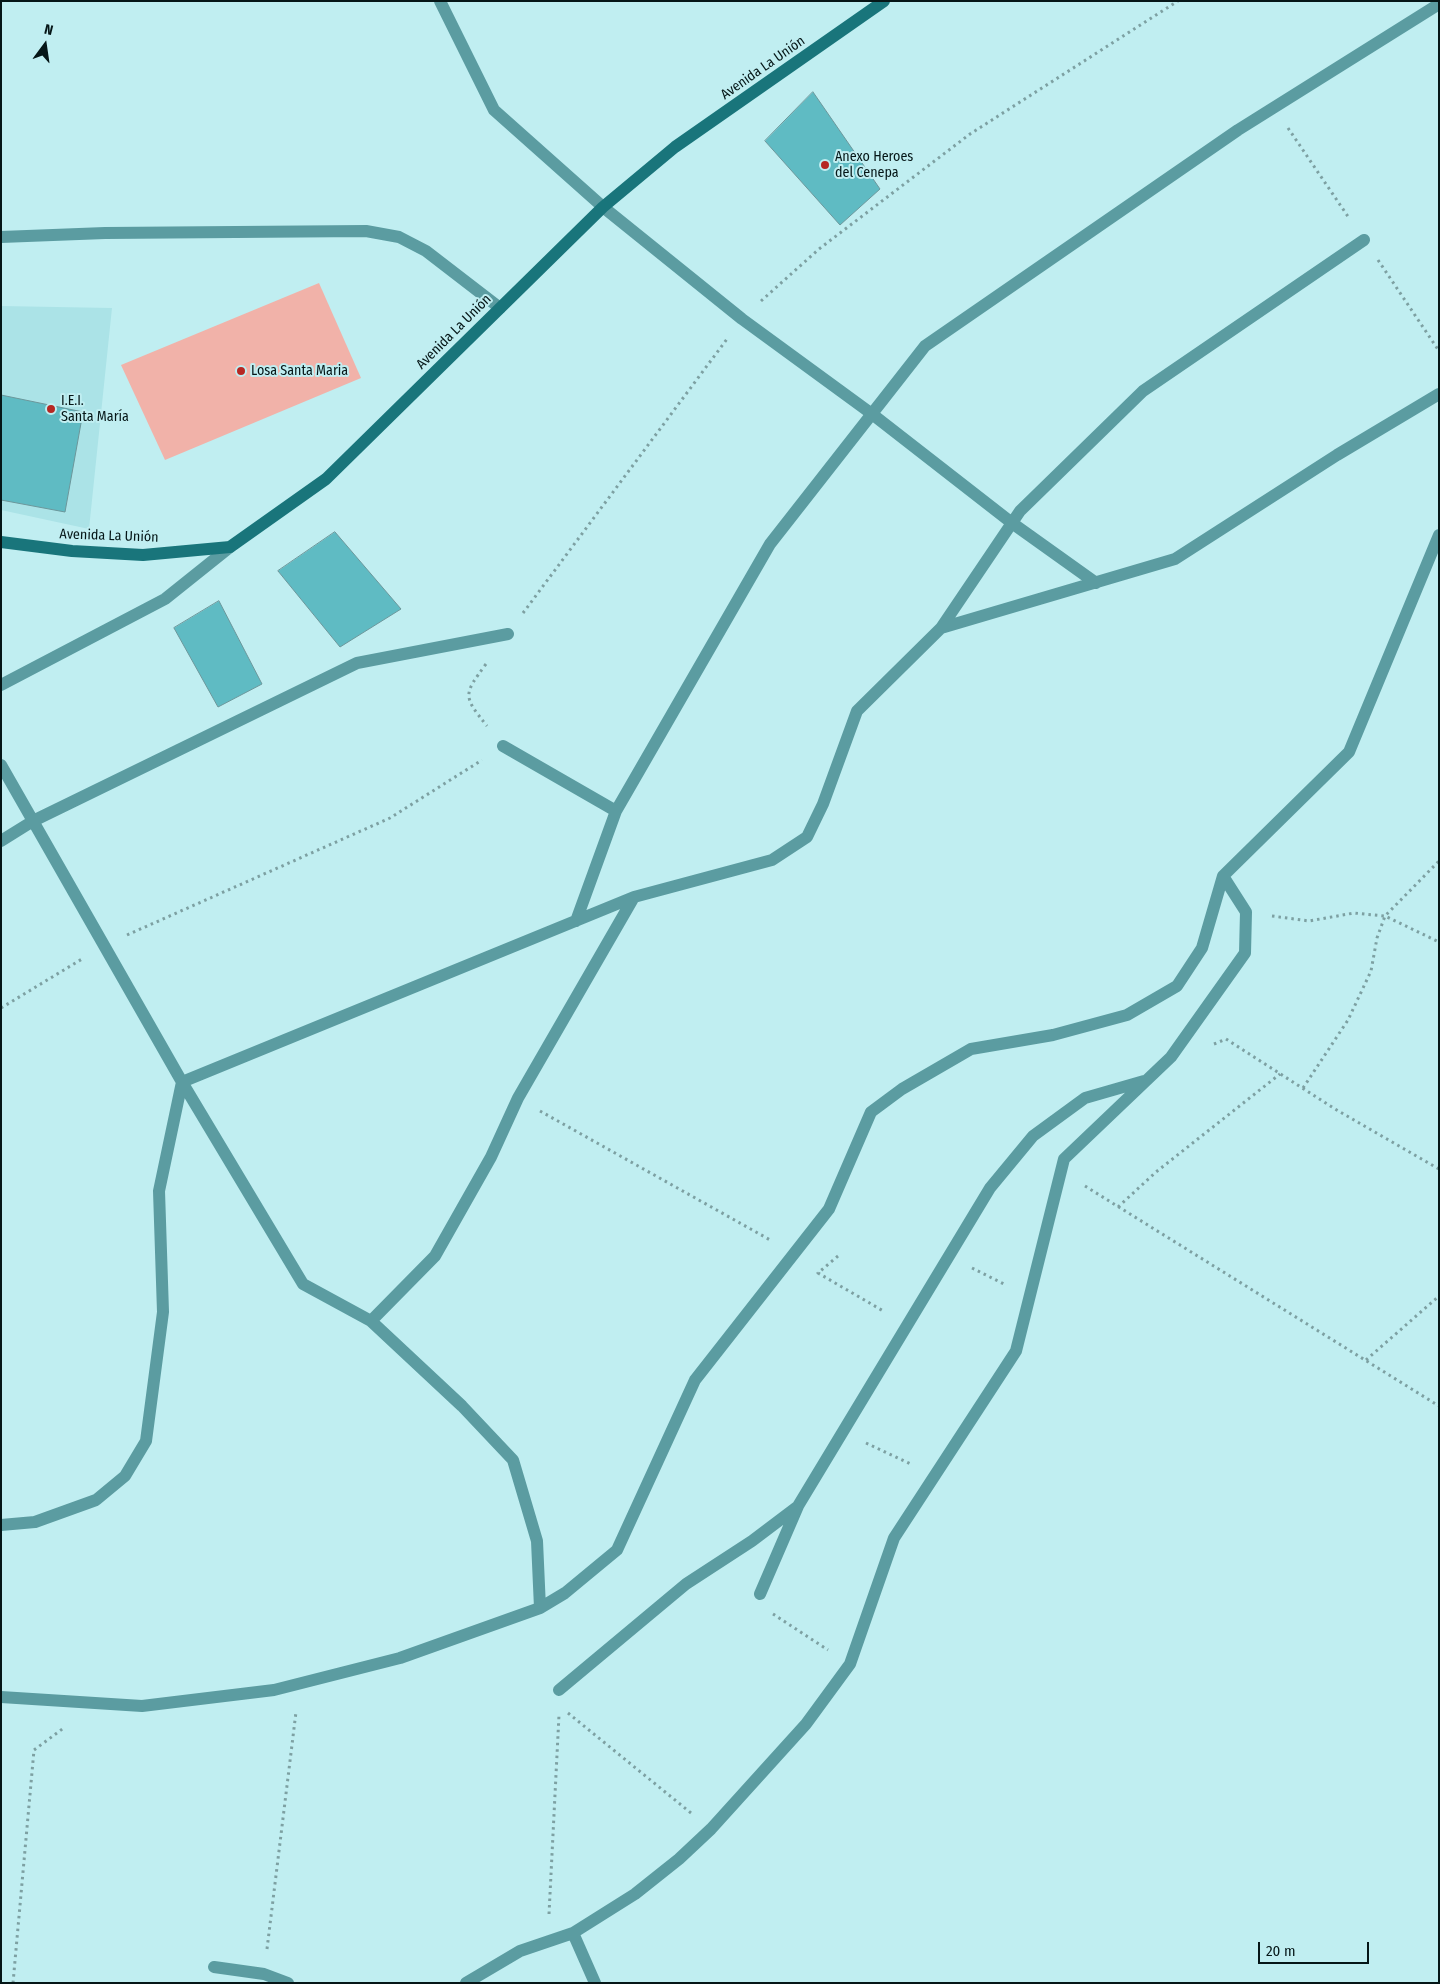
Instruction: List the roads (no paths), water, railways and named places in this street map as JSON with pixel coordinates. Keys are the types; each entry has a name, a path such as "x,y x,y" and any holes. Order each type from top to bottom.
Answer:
{"main road":[{"name":"Avenida La Unión","path":"1,542 72,552 143,555 230,547 326,479 603,207 675,147 884,1"}],"street":[{"path":"440,1 494,110 603,207 742,319 872,414 1012,523 1096,582"},
{"path":"576,921 616,811 770,544 925,346 1238,130 1439,4"},
{"path":"1,237 105,233 366,231 399,237 426,251 500,308"},
{"path":"182,1082 634,897 772,860 808,836 857,711 941,628 1020,511 1144,391 1364,240"},
{"path":"941,628 1175,560 1337,454 1439,394"},
{"path":"1,1697 142,1706 274,1690 400,1658 540,1608 565,1592 617,1550 695,1380 829,1209 871,1112 902,1089 971,1049 1053,1035 1127,1015 1177,986 1202,948 1223,876 1349,752 1439,536"},
{"path":"1,685 165,599 230,547"},
{"path":"1,841 33,821 357,663 508,634"},
{"path":"503,746 616,811"},
{"path":"1,765 182,1082 303,1284 371,1320 462,1406 513,1460 537,1541 540,1608"},
{"path":"466,1983 520,1951 573,1932 634,1894 679,1858 711,1829 806,1724 850,1664 894,1538 1016,1352 1064,1159 1171,1057 1245,953 1246,912 1223,876"},
{"path":"371,1320 435,1256 491,1157 518,1098 634,897"},
{"path":"760,1594 798,1506 990,1188 1033,1136 1085,1098 1146,1081"},
{"path":"1,1525 35,1522 96,1500 125,1476 146,1441 163,1312 159,1192 182,1082"},
{"path":"559,1690 686,1584 752,1541 798,1506"},
{"path":"573,1932 594,1983"},
{"path":"214,1967 264,1974 288,1983"}],"place":[{"name":"Anexo Heroes del Cenepa","path":"825,165"},
{"name":"Losa Santa Maria","path":"241,371"},
{"name":"I.E.I. Santa María","path":"51,409"}]}
